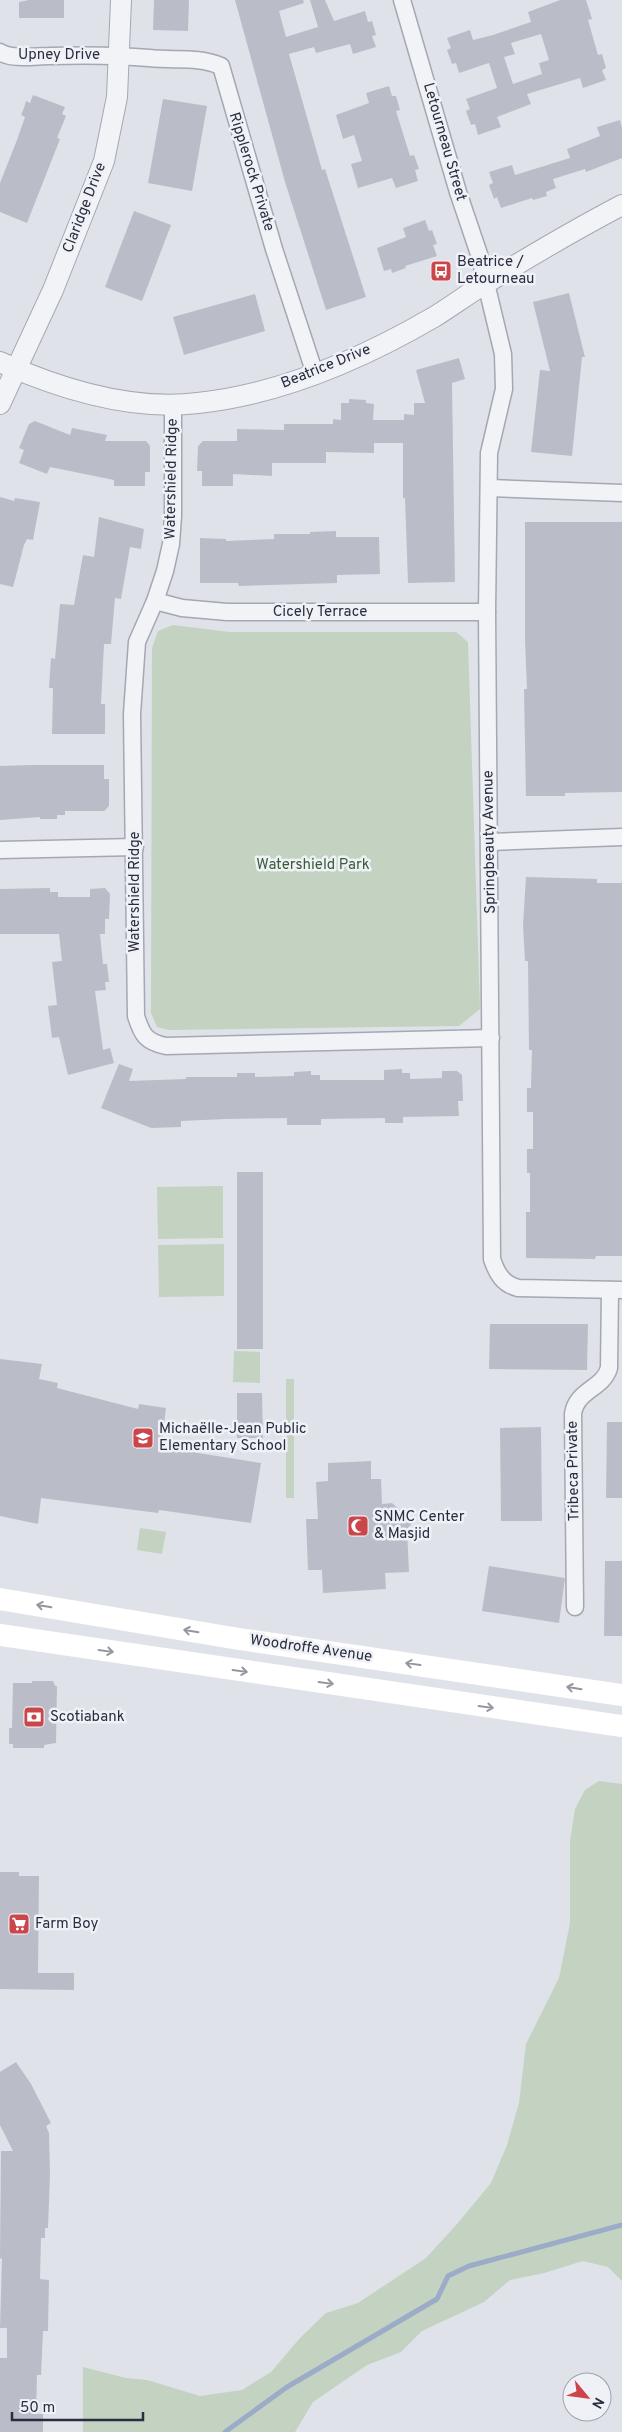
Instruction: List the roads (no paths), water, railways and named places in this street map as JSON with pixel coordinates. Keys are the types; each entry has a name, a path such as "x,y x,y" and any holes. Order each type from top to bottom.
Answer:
{"main road":[{"name":"Woodroffe Avenue","path":"0,1599 239,1639 622,1696"},
{"path":"0,1634 622,1726"}],"street":[{"name":"Claridge Drive","path":"0,404 9,366 53,290 104,161 117,97 121,0"},
{"name":"Letourneau Street","path":"402,0 458,192 479,254 486,283"},
{"name":"Upney Drive","path":"0,52 4,55 22,56 120,55"},
{"name":"Ripplerock Private","path":"120,55 196,59 221,66 274,249 315,374"},
{"name":"Beatrice Drive","path":"9,366 82,392 144,403 197,403 248,394 315,374 363,354 434,317 486,283 622,205"},
{"name":"Springbeauty Avenue","path":"486,283 503,354 504,389 489,453 487,612 492,1259 496,1272 505,1282 518,1288 616,1290"},
{"name":"Watershield Ridge","path":"173,404 173,516 165,571 155,601 136,642 132,714 136,1016 142,1033 154,1043 166,1046 491,1038"},
{"path":"489,488 622,493"},
{"name":"Cicely Terrace","path":"155,601 182,608 227,612 487,612"},
{"path":"490,842 622,837"},
{"path":"0,850 135,847"},
{"name":"Tribeca Private","path":"575,1607 573,1414 580,1397 604,1379 609,1368 616,1290"}],"waterway":[{"path":"225,2432 287,2387 437,2299 448,2276 469,2266 622,2225"}],"place":[{"name":"Beatrice / Letourneau","path":"441,271"},
{"name":"Michaëlle-Jean Public Elementary School","path":"143,1438"},
{"name":"SNMC Center & Masjid","path":"358,1526"},
{"name":"Scotiabank","path":"34,1717"},
{"name":"Farm Boy","path":"19,1924"}],"park label":[{"name":"Watershield Park","path":"313,865"}]}
